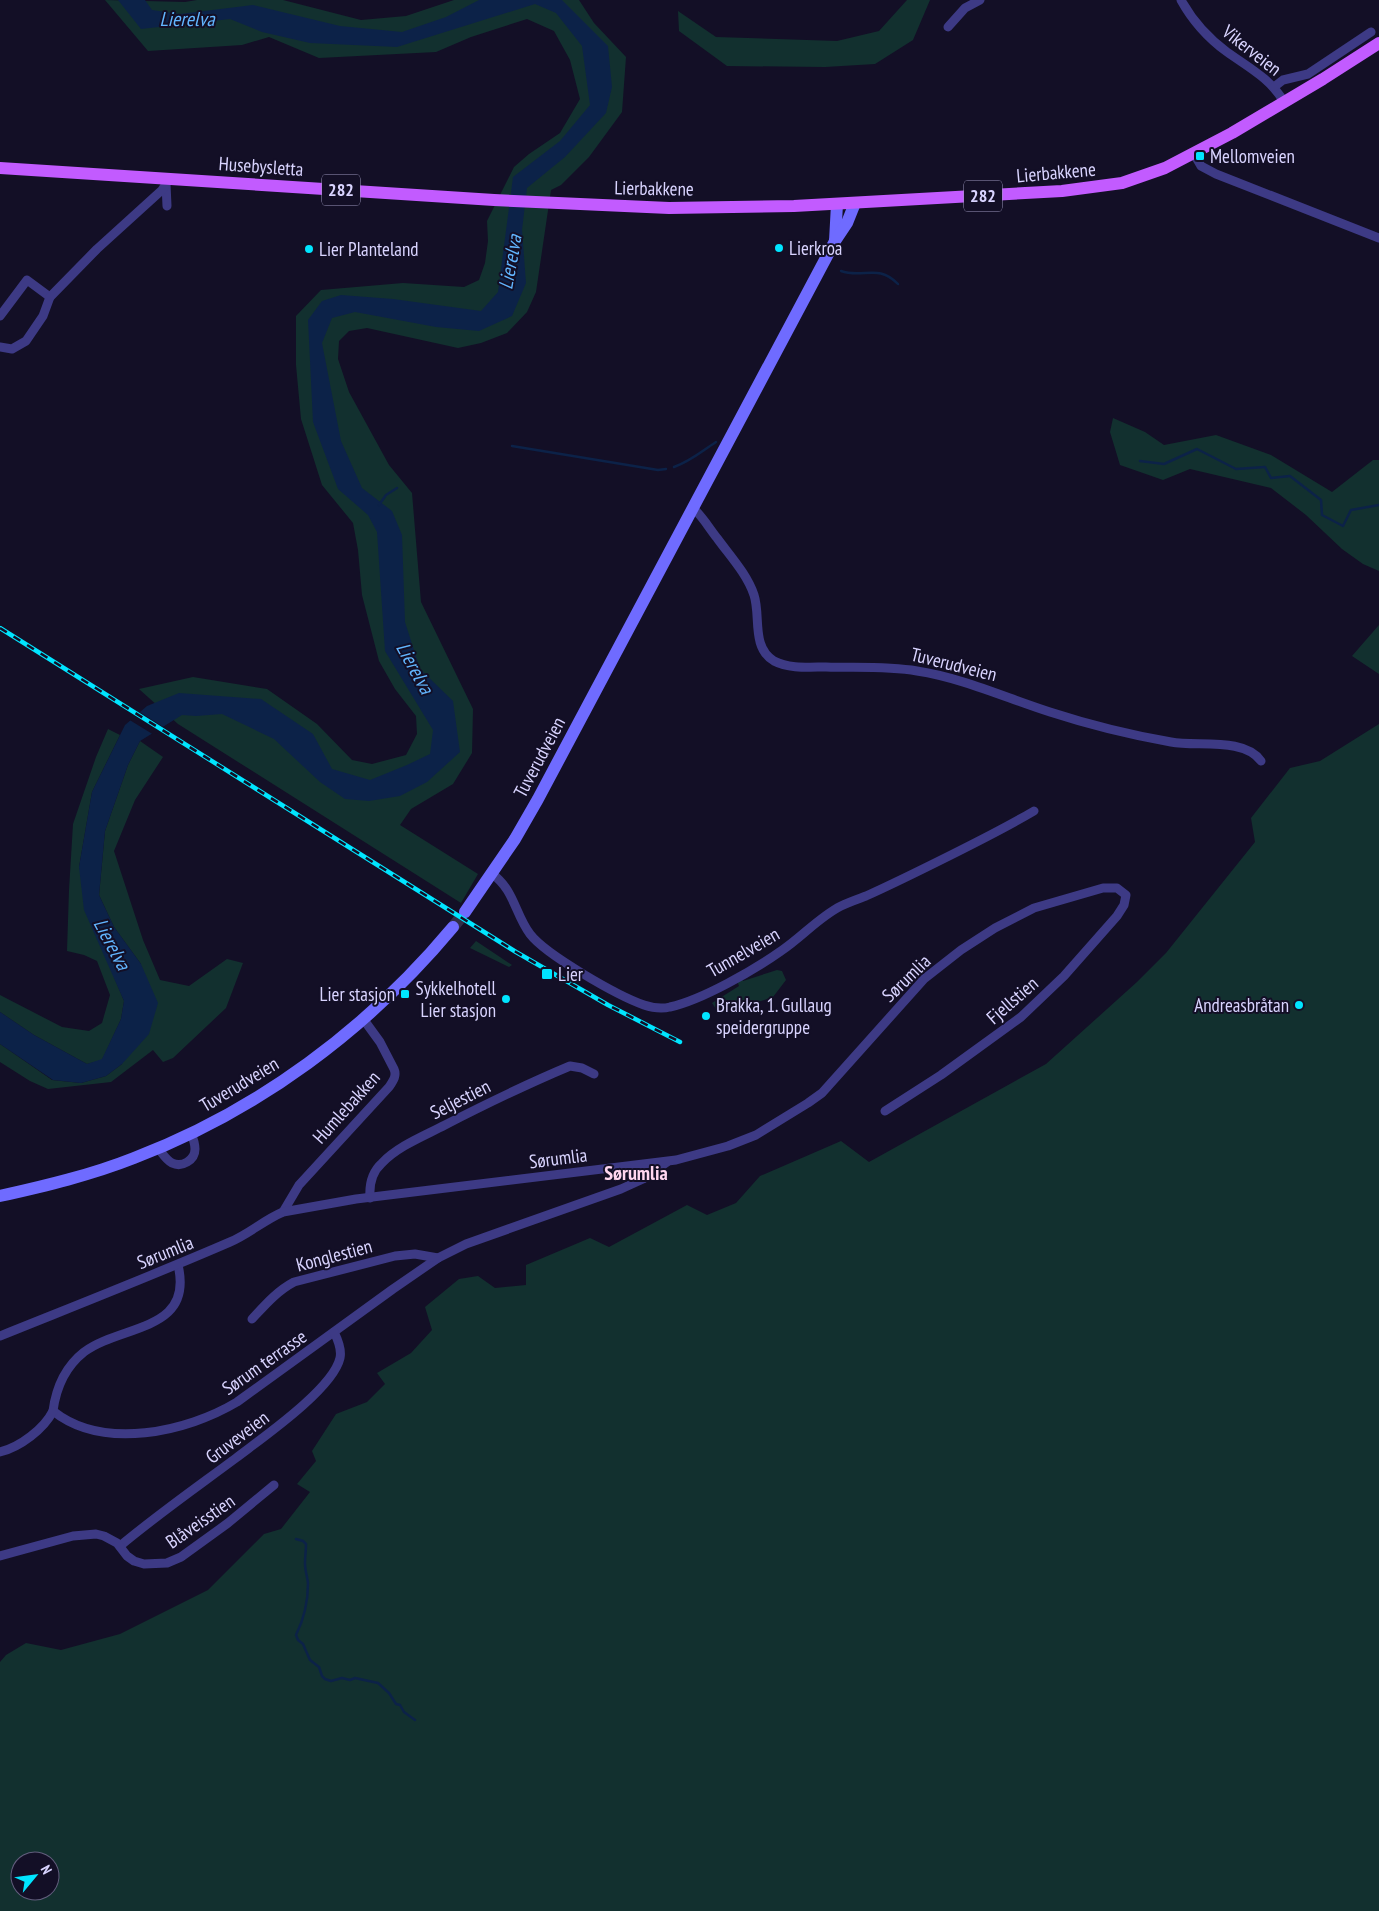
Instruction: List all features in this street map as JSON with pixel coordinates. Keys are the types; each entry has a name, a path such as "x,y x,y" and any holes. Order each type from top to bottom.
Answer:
{"main road":[{"name":"Lierbakkene","path":"550,203 678,208 837,204 1032,194 1107,186 1151,174 1194,154 1284,102 1379,43"},
{"name":"Husebysletta","path":"0,168 166,182 550,203"},
{"name":"Tuverudveien","path":"465,912 492,874 538,799 835,240 847,223 854,203"},
{"name":"Tuverudveien","path":"835,240 837,204"},
{"name":"Tuverudveien","path":"0,1196 85,1175 158,1148 191,1133 272,1088 318,1056 364,1020 420,966 452,928"}],"street":[{"path":"948,27 965,8 980,0"},
{"name":"Vikerveien","path":"1180,0 1209,36 1274,87 1284,102"},
{"path":"1274,87 1283,80 1308,74 1371,32"},
{"path":"1194,154 1200,166 1216,174 1379,238"},
{"path":"166,182 167,206"},
{"path":"0,347 12,349 26,341 43,316 50,297 92,254 154,198 166,182"},
{"path":"0,316 27,280 50,297"},
{"name":"Tuverudveien","path":"694,508 747,580 755,598 757,630 762,647 773,660 781,664 802,667 892,668 919,671 974,685 1051,712 1100,726 1174,743 1233,746 1254,754 1261,761"},
{"name":"Tunnelveien","path":"492,874 504,883 509,890 521,918 531,935 554,954 591,978 643,1005 657,1008 669,1007 694,998 750,970 782,951 822,918 842,906 989,837 1034,811"},
{"name":"Sørumlia","path":"0,1336 178,1265 242,1237 283,1212 336,1202 668,1161 728,1146 756,1135 822,1093 924,979 961,950 995,928 1026,912 1054,901 1103,888 1117,888"},
{"name":"Fjellstien","path":"884,1111 977,1050 1035,1004 1064,976 1117,916 1124,905 1126,895 1117,888"},
{"name":"Humlebakken","path":"283,1212 299,1185 389,1087 395,1076 387,1054 364,1020"},
{"name":"Seljestien","path":"370,1198 370,1184 375,1172 381,1163 402,1148 504,1095 570,1066 582,1068 594,1074"},
{"path":"158,1148 171,1162 178,1165 186,1162 192,1157 195,1150 191,1133"},
{"name":"Sørum terrasse","path":"53,1411 79,1426 108,1432 149,1432 177,1428 208,1417 228,1407 384,1294 438,1258 479,1239 620,1190 643,1179 668,1161"},
{"name":"Konglestien","path":"252,1319 273,1296 294,1282 396,1256 415,1254 438,1258"},
{"path":"0,1452 12,1448 33,1434 50,1418 59,1384 73,1363 84,1353 98,1344 147,1325 168,1314 177,1302 181,1290 178,1265"},
{"name":"Gruveveien","path":"120,1546 272,1431 328,1379 340,1358 340,1351 334,1332"},
{"name":"Blåveisstien","path":"0,1556 78,1535 99,1535 108,1538 120,1546 127,1556 134,1561 144,1564 167,1563 181,1557 228,1523 274,1485"}],"green space":[{"path":"105,0 185,2 197,0 283,0 361,20 406,16 454,0 579,0 594,23 626,57 622,112 589,157 561,185 551,190 536,292 527,312 507,333 481,343 458,348 367,328 349,331 339,341 338,359 349,392 389,465 412,493 421,602 473,709 472,753 453,784 411,809 400,825 478,874 461,903 178,724 139,689 193,677 267,689 317,724 352,760 372,764 406,755 417,734 416,716 395,689 379,661 362,595 358,550 353,523 322,485 301,419 296,365 296,316 321,290 403,283 464,287 479,280 485,263 488,241 487,221 514,167 529,154 560,133 580,99 570,60 554,31 527,19 471,37 436,52 319,58 269,37 242,45 148,51"},
{"path":"907,0 930,0 913,40 875,64 825,67 727,66 679,31 678,11 716,37 837,41 879,31"},
{"path":"1113,418 1145,432 1164,445 1216,435 1271,455 1332,492 1373,460 1379,460 1379,571 1363,564 1342,549 1306,515 1271,488 1190,469 1163,480 1120,465 1110,432"},
{"path":"1379,625 1379,674 1352,656"},
{"path":"1379,724 1379,1911 0,1911 0,1662 6,1655 26,1643 61,1650 120,1634 208,1590 264,1534 281,1529 310,1492 297,1484 316,1461 312,1451 336,1414 367,1402 385,1384 377,1373 411,1353 432,1330 425,1307 459,1279 478,1276 495,1288 526,1285 526,1265 590,1238 609,1247 687,1205 707,1215 736,1203 760,1176 841,1141 869,1162 1046,1064 1137,982 1166,953 1255,842 1251,818 1290,768 1320,761"},
{"path":"108,729 120,735 92,792 79,867 114,977 124,1001 121,1019 102,1060 87,1064 34,1035 0,1012 0,995 62,1027 89,1031 102,1023 110,995 97,961 84,955 67,951 73,824 96,757"},
{"path":"140,741 163,757 135,800 114,851 143,940 160,980 189,986 227,959 243,963 226,1008 173,1058 163,1062 153,1050 111,1082 48,1089 30,1081 0,1062 0,1044 52,1080 81,1083 106,1076 122,1064 141,964 114,927 99,895 105,831 128,765"},
{"path":"476,941 512,965 509,967 470,948"},
{"path":"777,970 782,971 786,980 773,997 746,1006 718,1012 712,1003 739,986 737,980 741,977 743,981"}],"water":[{"name":"Lierelva","path":"118,0 145,0 152,10 180,14 253,5 340,26 402,32 446,17 479,0 562,0 608,46 612,87 606,113 565,157 527,188 522,230 526,283 512,316 479,331 436,327 355,312 332,318 322,343 341,441 362,488 392,511 402,535 405,622 420,669 453,701 460,752 427,782 400,796 369,801 345,799 320,782 274,739 222,714 182,715 140,741 128,765 105,831 99,895 114,927 141,964 158,1003 149,1034 122,1064 106,1076 81,1083 53,1080 0,1044 0,1012 34,1035 87,1064 102,1059 121,1019 124,1001 84,910 79,867 92,792 125,725 147,706 179,693 261,699 313,734 332,769 370,780 430,754 433,730 385,651 377,532 368,515 338,489 313,422 308,320 322,301 341,295 393,299 481,311 498,292 513,177 560,141 590,105 582,46 556,13 535,4 397,47 310,43 262,32 230,19 141,29"}],"pier":[{"path":"138,711 165,728 154,735 128,719"}],"waterway":[{"path":"841,271 884,274 898,284"},
{"path":"674,467 691,459 716,442"},
{"path":"512,446 658,470 666,469"},
{"path":"1140,461 1164,464 1197,449 1236,469 1265,467 1271,478 1290,476 1321,500 1322,515 1343,526 1351,510 1379,505"},
{"path":"379,505 386,495 397,488"},
{"path":"296,1539 306,1544 305,1566 308,1583 305,1610 296,1635 303,1644 310,1660 319,1667 325,1679 331,1681 342,1678 350,1680 355,1678 378,1683 389,1693 396,1704 400,1705 404,1712 415,1720"}],"tunnel":[{"path":"453,927 465,912"}],"railway":[{"path":"0,628 516,952 608,1005 680,1042"}],"place":[{"name":"Mellomveien","path":"1200,156"},
{"name":"Lierkroa","path":"779,248"},
{"name":"Lier Planteland","path":"309,249"},
{"name":"Lier","path":"547,974"},
{"name":"Lier stasjon","path":"405,994"},
{"name":"Sykkelhotell Lier stasjon","path":"506,999"},
{"name":"Andreasbråtan","path":"1299,1005"},
{"name":"Brakka, 1. Gullaug speidergruppe","path":"706,1016"}],"district":[{"name":"Sørumlia","path":"636,1173"}]}
